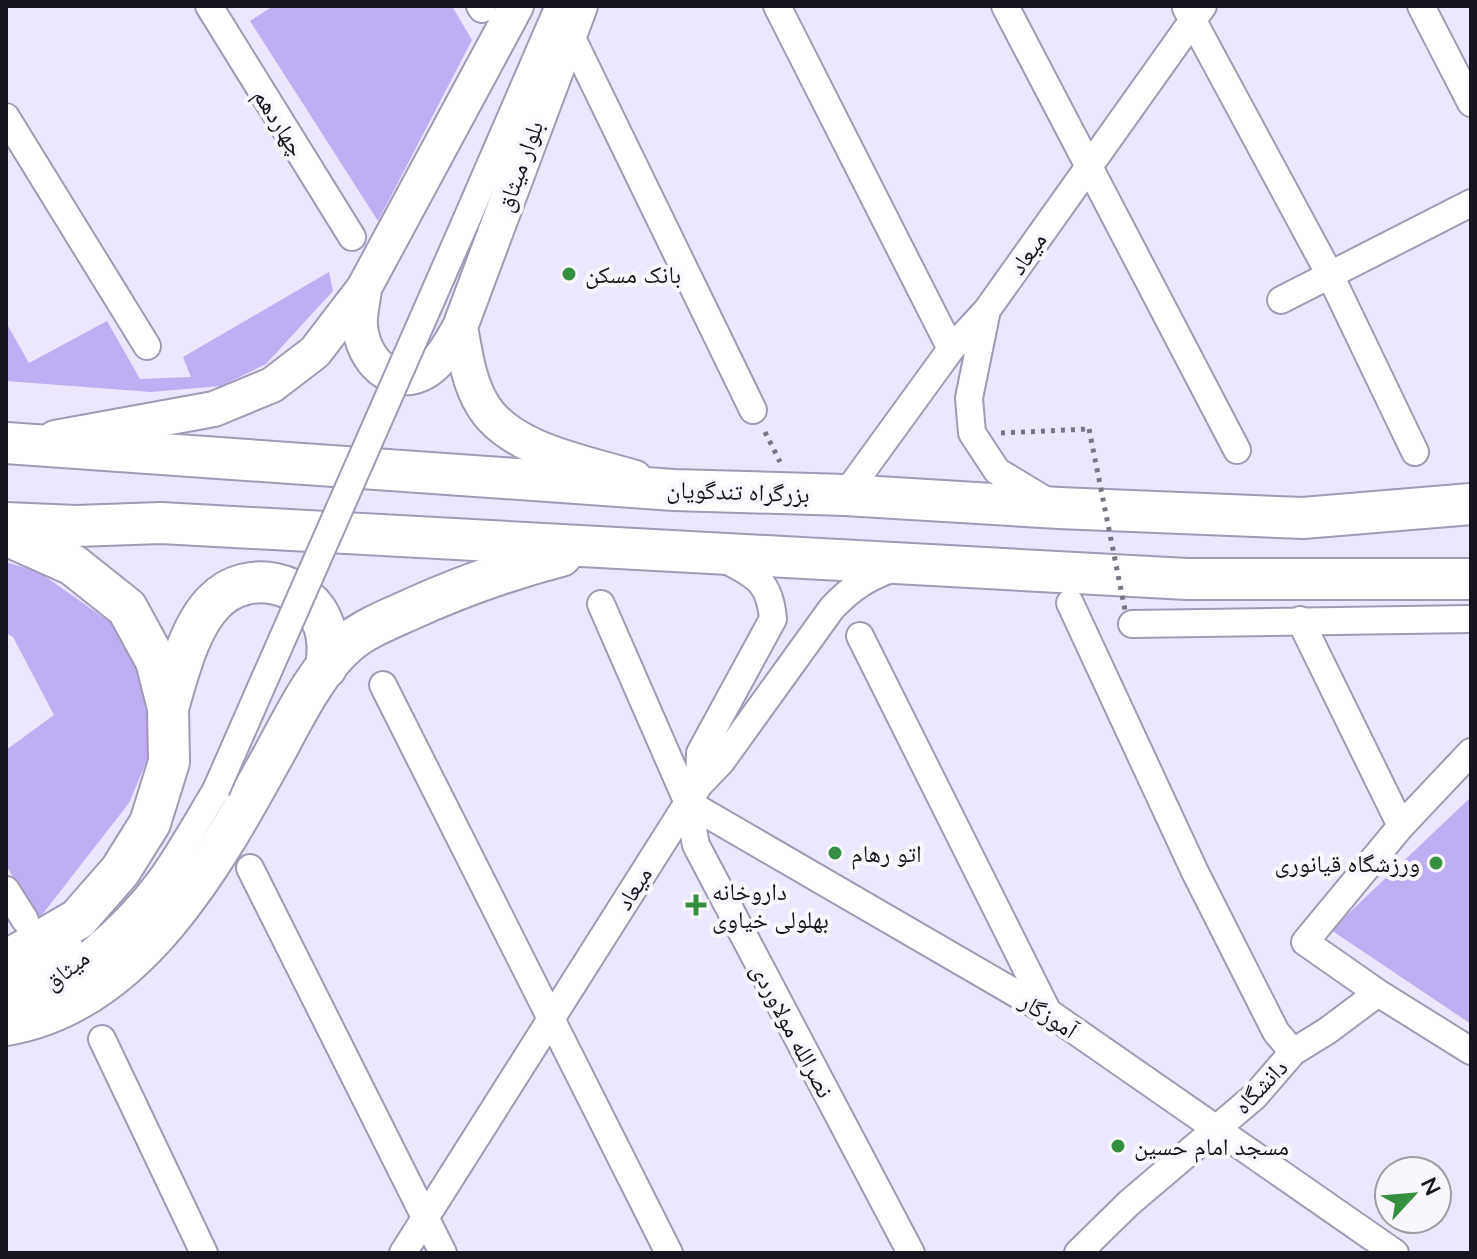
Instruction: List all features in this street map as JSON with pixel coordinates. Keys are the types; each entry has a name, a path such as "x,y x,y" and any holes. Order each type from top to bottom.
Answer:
{"highway":[{"name":"بزرگراه تندگویان","path":"13,444 674,490 845,495 1059,508 1303,518 1471,504"},
{"path":"6,523 76,526 161,523 1187,579 1471,579"},
{"path":"6,535 73,565 127,608 156,661 168,708 169,762 150,823 127,859 78,919 6,961"},
{"path":"6,1025 26,1022 82,997 143,950 188,897 246,806 290,725 326,668 348,643 440,596 510,570 593,547"},
{"path":"168,708 182,661 201,619 214,601 232,588 253,582 275,583 296,591 313,605 324,624 328,646 326,668"}],"main road":[{"path":"13,444 214,409 272,385 315,352 364,288 516,6"},
{"name":"بلوار میثاق","path":"364,288 360,325 366,350 378,368 395,377 415,377 429,369 460,327 569,15"},
{"path":"460,327 468,370 482,405 503,430 537,447 674,490"}],"street":[{"name":"چهاردهم","path":"209,6 352,237"},
{"path":"113,923 203,781 543,6"},
{"path":"777,6 951,349"},
{"path":"1005,6 1237,450"},
{"path":"1421,6 1471,103"},
{"path":"1194,10 1330,275 1415,452"},
{"name":"میعاد","path":"845,495 951,349 987,310 1194,10"},
{"path":"113,923 161,878 216,790 465,223 569,15"},
{"path":"569,15 753,410"},
{"path":"6,117 147,346"},
{"path":"1281,300 1471,203"},
{"path":"987,310 969,398 972,433 997,471 1059,508"},
{"path":"694,794 700,753 773,619 771,598 756,575 710,552"},
{"name":"میعاد","path":"403,1253 694,794 721,762 832,608 866,578 905,564"},
{"path":"1070,603 1195,872 1276,1032 1293,1052"},
{"path":"601,604 694,794"},
{"path":"1129,620 1471,619"},
{"path":"1300,620 1401,826"},
{"path":"860,636 1048,1012"},
{"path":"383,685 669,1253"},
{"path":"1471,752 1401,826 1305,942 1378,993 1471,1051"},
{"name":"آموزگار","path":"694,794 1048,1012 1395,1253"},
{"name":"نصرالله مولاوردی","path":"694,794 696,845 911,1253"},
{"path":"250,868 443,1253"},
{"path":"6,890 25,920"},
{"name":"میثاق","path":"6,983 113,923"},
{"name":"میثاق","path":"6,1008 66,970 113,923"},
{"name":"دانشگاه","path":"1078,1253 1129,1203 1255,1096 1293,1052 1378,993"},
{"path":"102,1039 204,1253"}],"path":[{"path":"753,410 796,494"},
{"path":"1024,433 1089,429 1129,620"}],"shaded area":[{"path":"273,6 452,6 472,40 378,221 250,21"},
{"path":"329,272 333,291 266,364 221,386 151,392 6,381 6,327 29,363 107,321 140,379 191,377 183,357"},
{"path":"6,562 39,572 114,625 147,686 151,751 129,803 38,920 6,865 6,750 54,715 13,637 6,633"},
{"name":"ورزشگاه قیانوری","path":"1471,797 1471,1024 1331,930"}],"place":[{"name":"بانک مسکن","path":"569,274"},
{"name":"اتو رهام","path":"835,853"},
{"name":"ورزشگاه قیانوری","path":"1436,863"},
{"name":"داروخانه بهلولی خیاوی","path":"696,905"},
{"name":"مسجد امام حسین","path":"1118,1146"}]}
